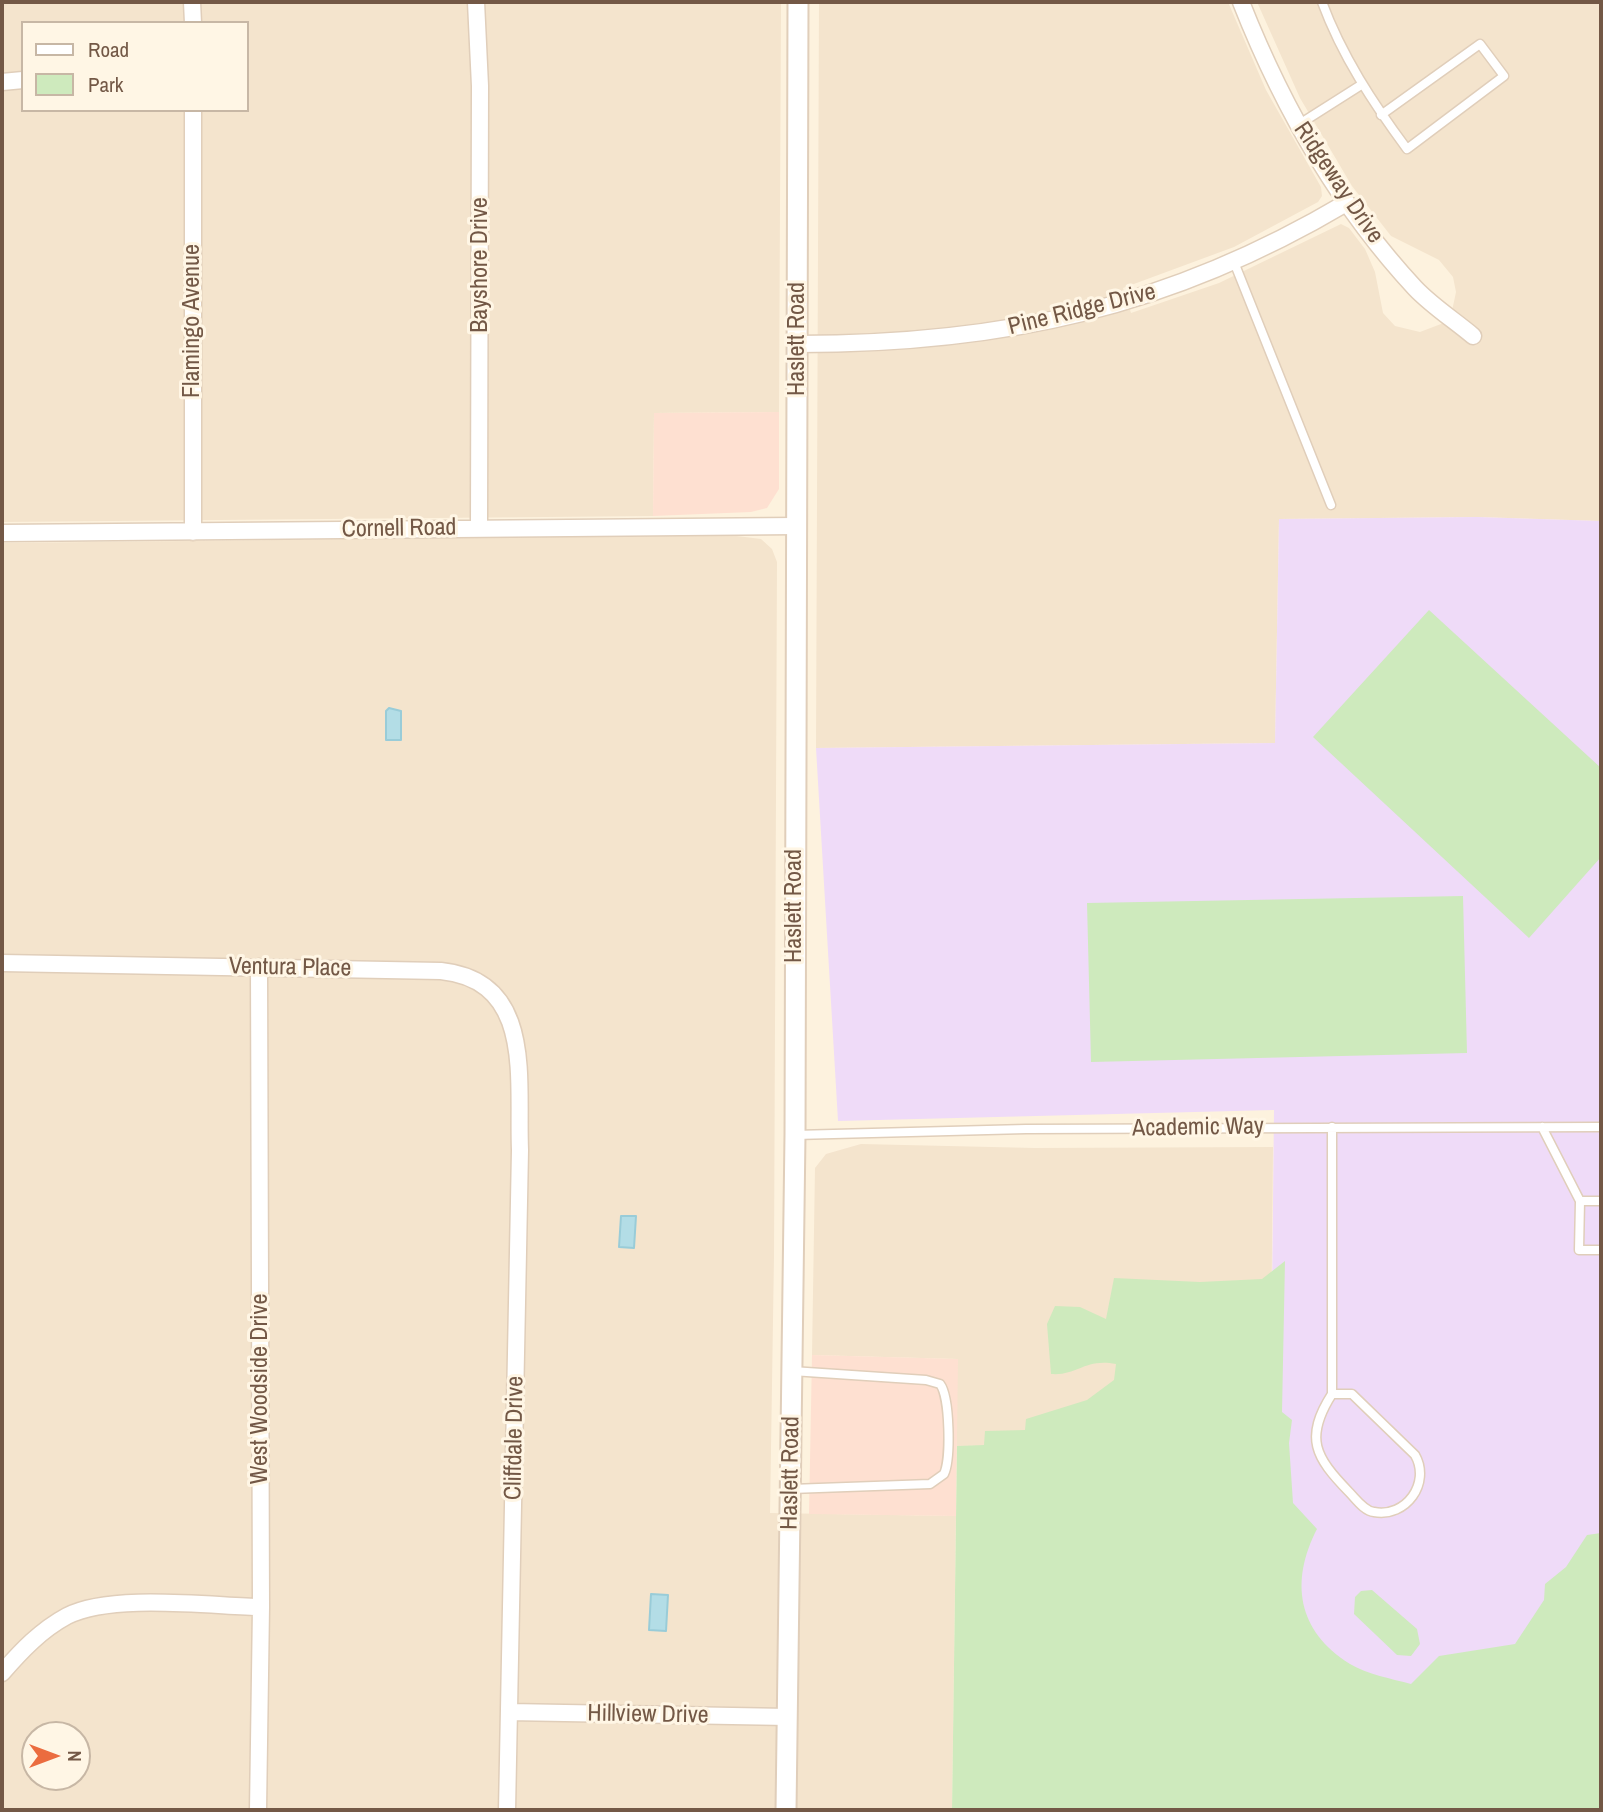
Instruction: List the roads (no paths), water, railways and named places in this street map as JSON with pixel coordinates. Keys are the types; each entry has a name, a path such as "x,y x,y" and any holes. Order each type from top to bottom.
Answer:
{"street":[{"path":"192,2 192,21"},
{"name":"Bayshore Drive","path":"476,2 480,86 479,528"},
{"name":"Haslett Road","path":"786,1810 795,1135 798,2"},
{"name":"Ridgeway Drive","path":"1241,2 1274,79 1298,125 1346,203 1417,290 1473,336"},
{"path":"2,82 21,80"},
{"name":"Flamingo Avenue","path":"193,112 193,532"},
{"name":"Pine Ridge Drive","path":"798,344 898,343 1009,330 1107,308 1234,262 1346,203"},
{"name":"Cornell Road","path":"2,533 796,526"},
{"name":"Ventura Place","path":"2,963 441,971 478,980 489,987 506,1008 517,1066"},
{"name":"West Woodside Drive","path":"258,1810 261,1607 259,967"},
{"name":"Cliffdale Drive","path":"507,1810 520,1150 517,1066"},
{"path":"2,1673 28,1644 54,1624 70,1615 90,1609 120,1604 261,1607"},
{"name":"Hillview Drive","path":"509,1712 788,1717"}],"lane":[{"path":"1322,2 1361,85 1381,115 1407,149 1504,76 1480,44 1381,115"},
{"path":"1298,125 1361,85"},
{"path":"1234,262 1331,505"},
{"path":"1332,1127 1332,1394 1317,1420 1316,1440 1324,1466 1369,1511 1383,1512 1404,1505 1419,1484 1419,1468 1415,1455 1353,1394 1332,1394"},
{"name":"Academic Way","path":"795,1135 1332,1127 1601,1127"},
{"path":"1542,1127 1580,1201 1579,1250 1601,1250"},
{"path":"1580,1201 1601,1201"},
{"path":"790,1489 930,1484 944,1474 947,1462 947,1396 940,1384 926,1380 792,1371"}],"water":[{"path":"389,708 401,711 401,740 386,740 386,711"},
{"path":"621,1216 636,1216 634,1248 619,1247"},
{"path":"651,1594 668,1595 666,1631 649,1630"}]}
